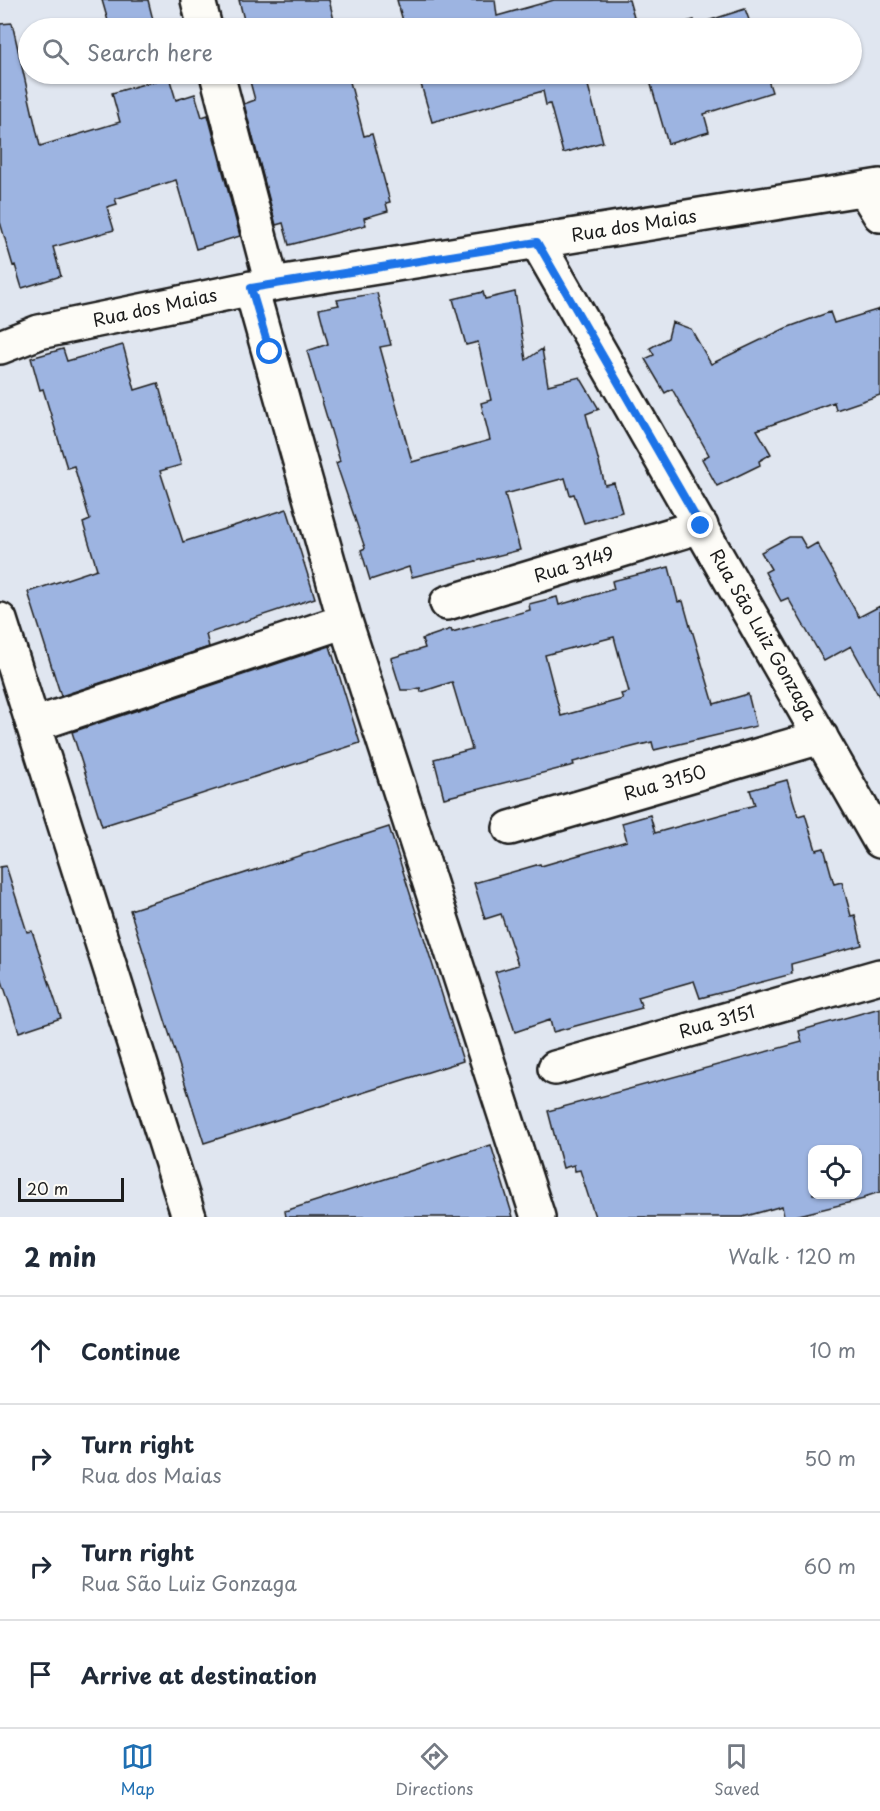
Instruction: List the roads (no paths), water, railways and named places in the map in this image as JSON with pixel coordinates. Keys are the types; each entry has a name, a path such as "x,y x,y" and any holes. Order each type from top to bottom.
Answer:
{"street":[{"path":"198,0 202,18"},
{"path":"219,84 261,286 345,621 538,1217"},
{"name":"Rua dos Maias","path":"0,347 39,332 261,286 537,242 875,197"},
{"name":"Rua São Luiz Gonzaga","path":"537,242 880,841"},
{"name":"Rua 3149","path":"447,603 701,526"},
{"path":"0,620 189,1217"},
{"path":"33,726 345,621"},
{"name":"Rua 3150","path":"510,828 821,738"},
{"name":"Rua 3151","path":"555,1068 880,976"}]}
